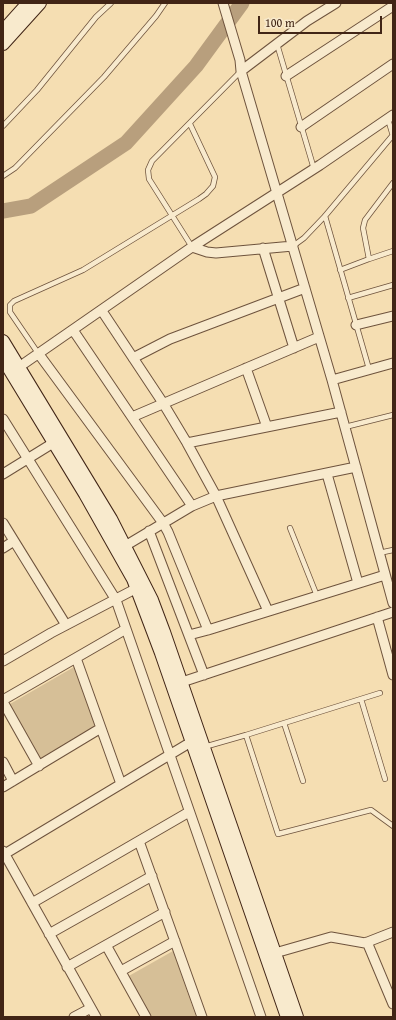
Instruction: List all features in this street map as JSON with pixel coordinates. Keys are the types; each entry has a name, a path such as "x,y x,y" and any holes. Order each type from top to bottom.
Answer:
{"street":[{"path":"3,30 28,3"},
{"path":"3,44 40,3"},
{"path":"223,3 332,380 393,603"},
{"path":"242,70 307,21 336,3"},
{"path":"286,76 390,8"},
{"path":"301,127 393,64"},
{"path":"19,367 102,311 192,247 314,169 390,117"},
{"path":"192,247 207,252 216,252 293,246"},
{"path":"263,248 294,348"},
{"path":"133,358 170,339 305,288"},
{"path":"102,311 163,403 187,443 216,496 268,611"},
{"path":"356,325 393,316"},
{"path":"73,330 192,506"},
{"path":"132,417 319,337"},
{"path":"3,341 19,367 137,588 161,653 198,744 297,1017"},
{"path":"38,353 163,523 208,630"},
{"path":"3,359 111,519 152,600 182,682 198,744 287,1017"},
{"path":"332,380 393,363"},
{"path":"246,368 267,427"},
{"path":"187,443 341,412"},
{"path":"3,419 116,600 261,1017"},
{"path":"3,474 57,440"},
{"path":"125,546 192,506 216,496 356,467"},
{"path":"327,474 358,583"},
{"path":"3,523 66,625"},
{"path":"149,531 204,674"},
{"path":"3,548 14,541"},
{"path":"164,568 180,561"},
{"path":"189,635 385,575"},
{"path":"3,661 66,625 137,588"},
{"path":"182,682 393,612"},
{"path":"377,617 393,674"},
{"path":"39,766 3,701 126,629"},
{"path":"76,658 121,784"},
{"path":"3,787 101,728"},
{"path":"96,1017 4,854 169,755 198,744"},
{"path":"3,762 13,781"},
{"path":"32,903 189,812"},
{"path":"139,841 202,1017"},
{"path":"49,934 152,876"},
{"path":"68,966 165,912"},
{"path":"275,953 331,936 365,943 393,932"},
{"path":"121,971 175,941"},
{"path":"367,942 393,1004"},
{"path":"106,945 146,1017"},
{"path":"74,1017 91,1008"}],"lane":[{"path":"3,126 37,90 96,17 111,3"},
{"path":"3,176 15,168 104,77 166,3"},
{"path":"277,44 314,169"},
{"path":"192,247 149,179 148,170 152,161 242,70"},
{"path":"293,246 304,238 325,216 393,136 390,117"},
{"path":"38,353 10,312 10,305 14,301 83,270 172,216 206,194 213,186 215,176 190,124"},
{"path":"369,259 363,228 365,220 393,183"},
{"path":"325,216 369,369"},
{"path":"340,270 393,251"},
{"path":"348,298 393,285"},
{"path":"345,427 393,414"},
{"path":"290,528 317,596"},
{"path":"379,553 393,550"},
{"path":"198,744 246,735 380,693"},
{"path":"361,699 385,779"},
{"path":"284,723 303,780"},
{"path":"246,735 278,834 371,810 393,826"}],"shaded area":[{"path":"74,667 95,726 39,759 10,704"},
{"path":"173,951 196,1017 150,1017 127,977"}],"waterway":[{"path":"3,211 31,206 126,143 196,66 242,3"}]}
